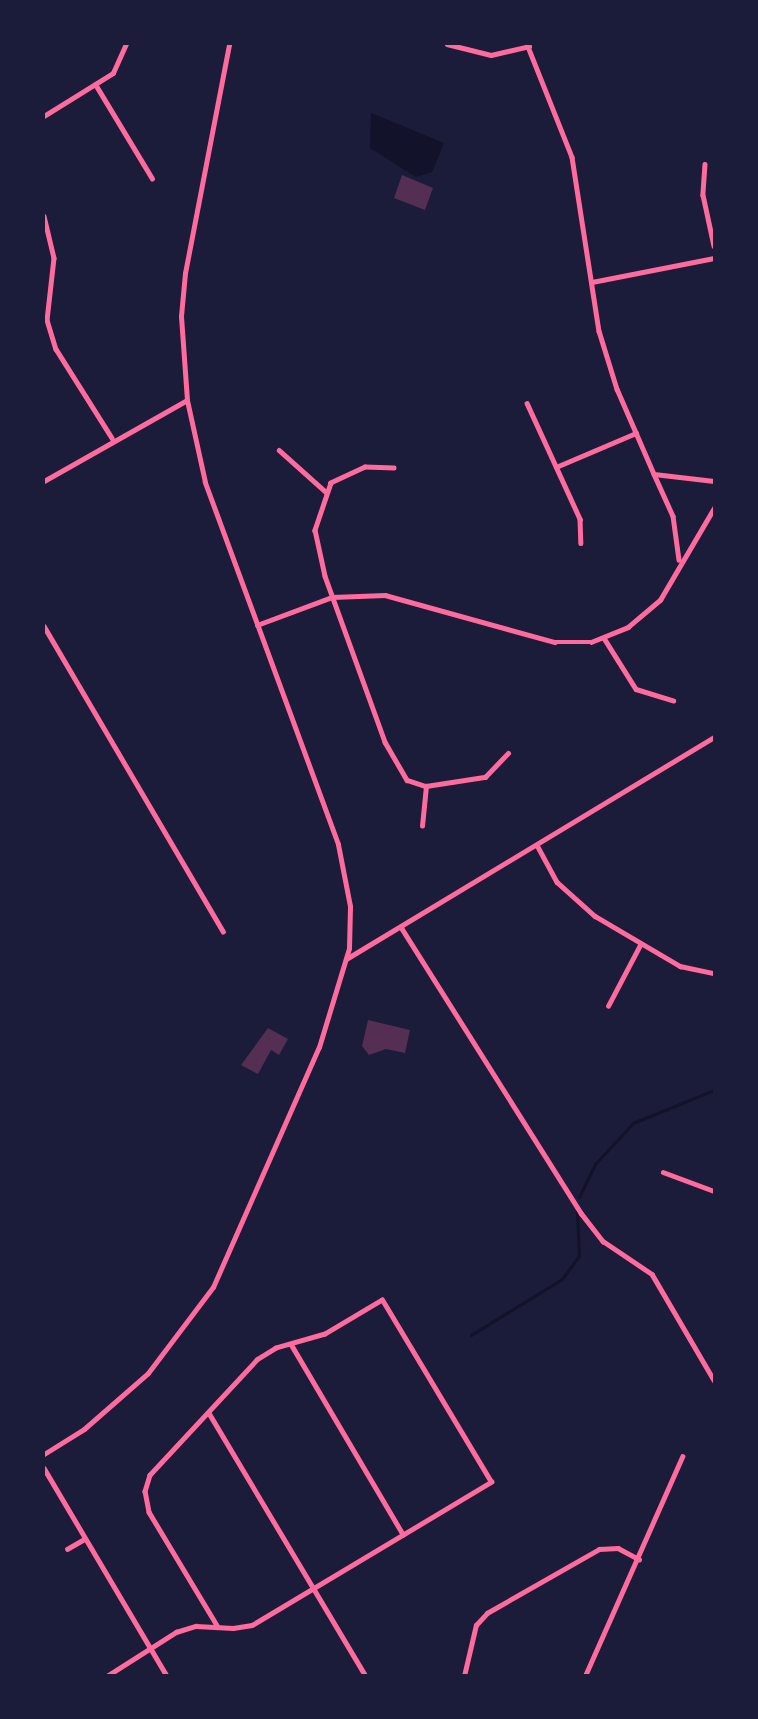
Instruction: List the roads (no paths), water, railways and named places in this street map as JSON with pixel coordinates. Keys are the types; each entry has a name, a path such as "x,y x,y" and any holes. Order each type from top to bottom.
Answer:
{"street":[{"path":"44,116 113,73 126,44"},
{"path":"44,1454 84,1429 148,1373 213,1287 310,1067 346,959 350,906 338,844 204,482 187,400 181,316 185,273 229,44"},
{"path":"447,44 491,55 528,45 572,158 606,361 673,516 679,562"},
{"path":"96,85 152,178"},
{"path":"705,164 703,195 714,246"},
{"path":"44,216 54,258 47,320 56,349 112,438"},
{"path":"592,282 714,258"},
{"path":"44,481 112,438 187,400"},
{"path":"527,403 580,519 581,543"},
{"path":"556,467 636,433"},
{"path":"279,450 325,491"},
{"path":"394,468 365,467 325,491 315,530 332,597 394,760 407,780 426,786 485,777 508,753"},
{"path":"654,474 714,482"},
{"path":"257,625 332,597 399,597 555,642 604,638 628,627 660,600 679,562 714,508"},
{"path":"44,626 223,931"},
{"path":"604,638 636,689 673,700"},
{"path":"346,959 714,737"},
{"path":"422,826 426,786"},
{"path":"537,844 572,899 640,945 688,969 714,973"},
{"path":"401,927 581,1214 603,1241 652,1274 714,1380"},
{"path":"608,1006 640,945"},
{"path":"663,1172 714,1191"},
{"path":"107,1676 176,1632 252,1625 491,1482 382,1300 325,1334 291,1344 257,1360 150,1475 145,1491 149,1512 218,1627"},
{"path":"291,1344 403,1534"},
{"path":"209,1413 366,1676"},
{"path":"585,1676 639,1559 682,1457"},
{"path":"44,1468 167,1676"},
{"path":"67,1549 84,1539"},
{"path":"464,1676 476,1625 488,1613 599,1549 618,1548 639,1559"}],"waterway":[{"path":"579,1197 595,1164 633,1123 714,1090"},
{"path":"471,1335 562,1279 579,1256 577,1212"}]}
